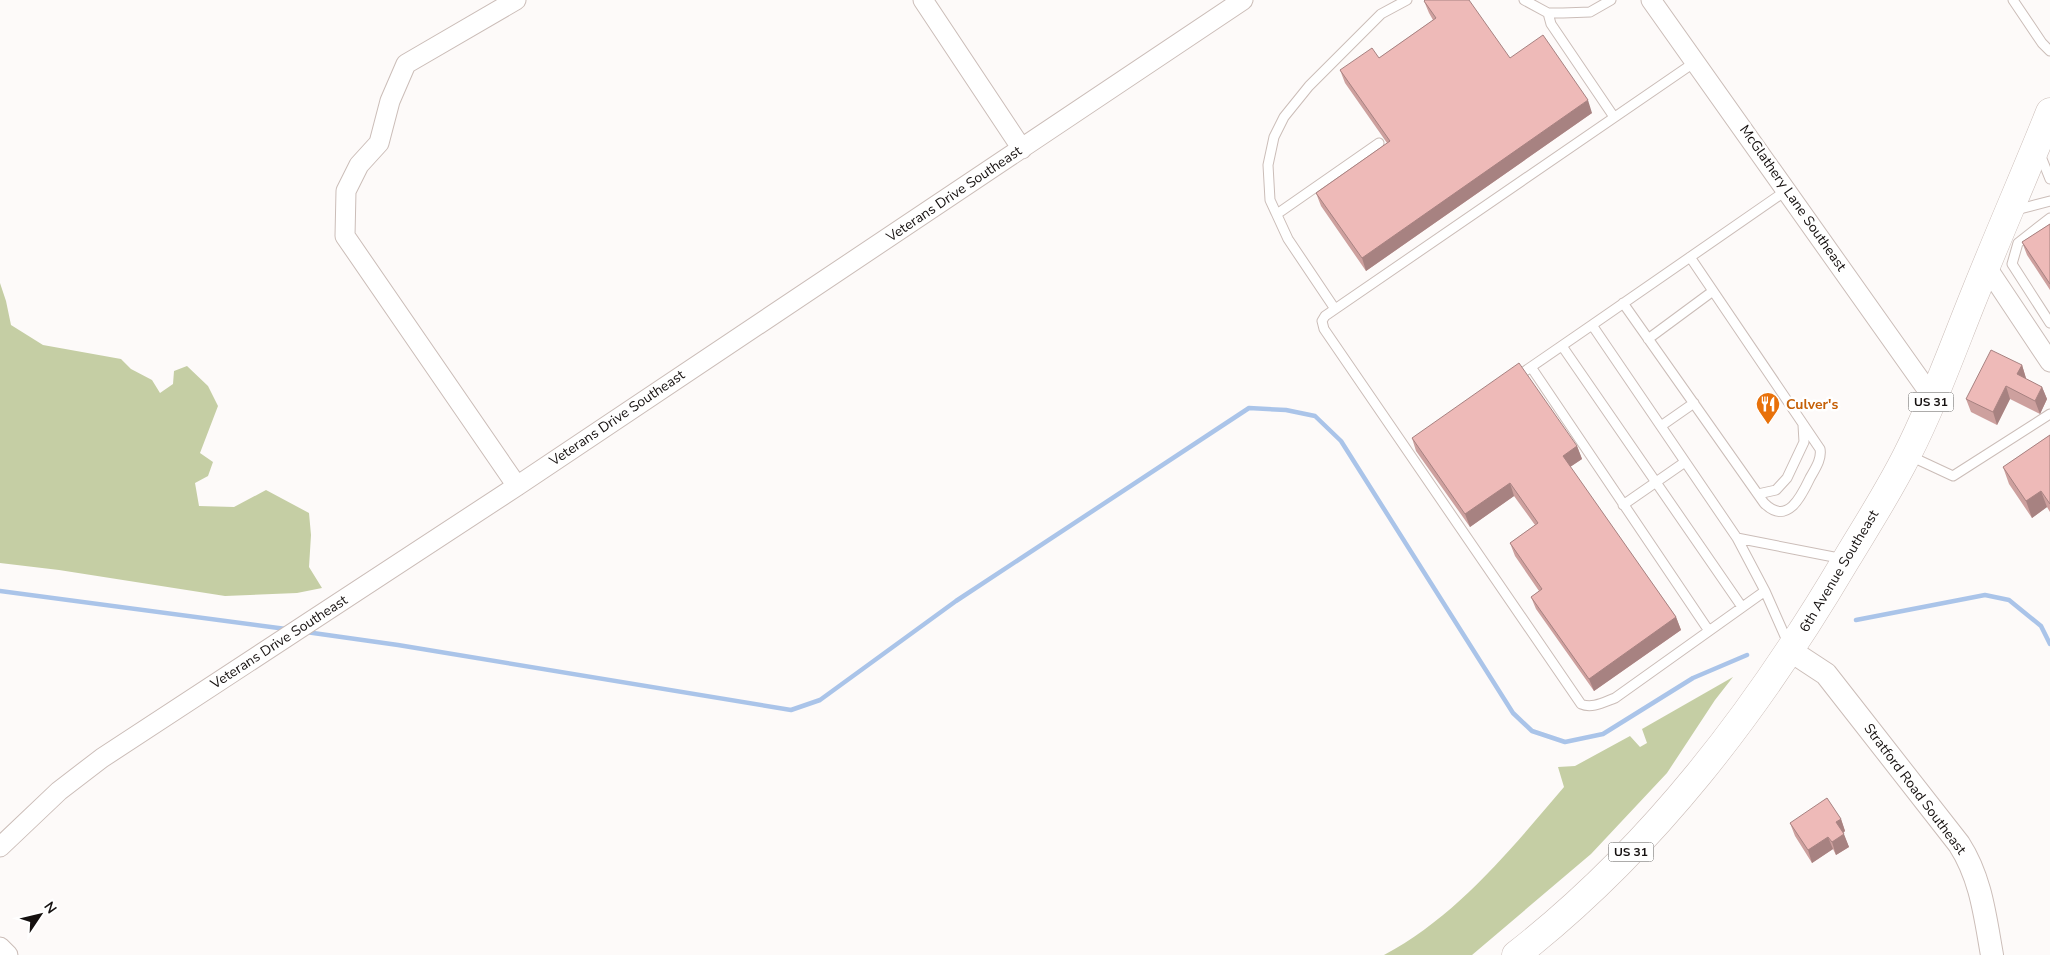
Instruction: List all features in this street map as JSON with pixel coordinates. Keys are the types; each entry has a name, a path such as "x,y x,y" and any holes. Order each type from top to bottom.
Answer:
{"main road":[{"name":"6th Avenue Southeast","path":"1516,955 1604,879 1681,797 1729,737 1791,650 1907,455 1933,398 2050,112"}],"street":[{"path":"516,0 406,64 390,101 379,143 359,165 346,191 345,236 517,486"},
{"path":"923,0 1022,149"},
{"name":"Veterans Drive Southeast","path":"0,847 59,790 102,758 517,486 1243,0"},
{"name":"McGlathery Lane Southeast","path":"1651,0 1933,398"},
{"path":"1986,266 2050,362"},
{"name":"Stratford Road Southeast","path":"1791,650 1826,674 1967,857 1980,890 1992,955"},
{"path":"0,947 8,955"}],"lane":[{"path":"1335,309 1288,238 1270,200 1268,164 1274,137 1284,117 1309,86 1381,14 1407,0"},
{"path":"1524,0 1548,13 1590,12 1611,0"},
{"path":"2015,0 2039,33 2042,43 2050,51"},
{"path":"1548,13 1551,24 1614,117"},
{"path":"1695,61 1335,309 1325,316 1322,321 1324,329 1411,449 1581,704 1587,707 1615,698 1765,591"},
{"path":"1277,214 1379,143"},
{"path":"2036,146 2050,179"},
{"path":"1507,383 1787,190"},
{"path":"2008,213 2050,202"},
{"path":"2050,218 2018,243 2012,264 2050,323"},
{"path":"1623,303 1758,494 1772,510 1777,512 1793,506 1801,498 1821,454 1817,444 1690,257"},
{"path":"1648,339 1714,291"},
{"path":"1592,325 1737,538 1765,591 1791,650"},
{"path":"1562,346 1742,607"},
{"path":"1531,367 1709,631"},
{"path":"1660,426 1694,403"},
{"path":"1907,455 1953,476 2050,414"},
{"path":"1758,494 1776,490 1787,478 1804,442 1803,422"},
{"path":"1623,505 1685,462"},
{"path":"1737,538 1846,560"}],"green space":[{"path":"0,283 11,325 43,345 121,359 131,369 152,380 160,393 173,384 174,371 187,366 208,386 218,406 200,453 213,462 208,476 195,483 199,506 234,507 266,490 309,513 311,535 309,567 322,588 297,593 225,596 59,570 0,563"},
{"path":"1733,677 1715,700 1667,773 1591,854 1472,955 1384,955 1411,939 1435,921 1482,880 1564,787 1558,767 1575,766 1630,736 1640,747 1647,743 1642,729"}],"building":[{"path":"1425,0 1469,0 1510,58 1543,35 1588,100 1362,258 1316,193 1390,141 1340,70 1372,48 1379,58 1436,18"},
{"path":"2050,224 2050,284 2022,242"},
{"path":"1991,350 2022,365 2017,374 2042,387 2035,401 2006,386 1993,412 1966,399"},
{"path":"1519,363 1577,446 1563,456 1676,617 1589,679 1531,597 1542,589 1510,543 1538,523 1510,483 1465,514 1412,438"},
{"path":"2050,435 2050,504 2041,491 2026,501 2003,467"},
{"path":"1827,798 1841,819 1836,822 1844,834 1832,842 1828,837 1808,850 1790,823"}],"waterway":[{"path":"306,632 398,645 791,710 820,700 956,601 1249,408 1286,410 1315,416 1341,441 1513,713 1532,731 1565,742 1603,734 1693,678 1747,655"},
{"path":"0,591 286,629"},
{"path":"1856,620 1985,595 2009,600 2041,626 2050,644"}],"place":[{"name":"Culver's","path":"1768,425"}]}
